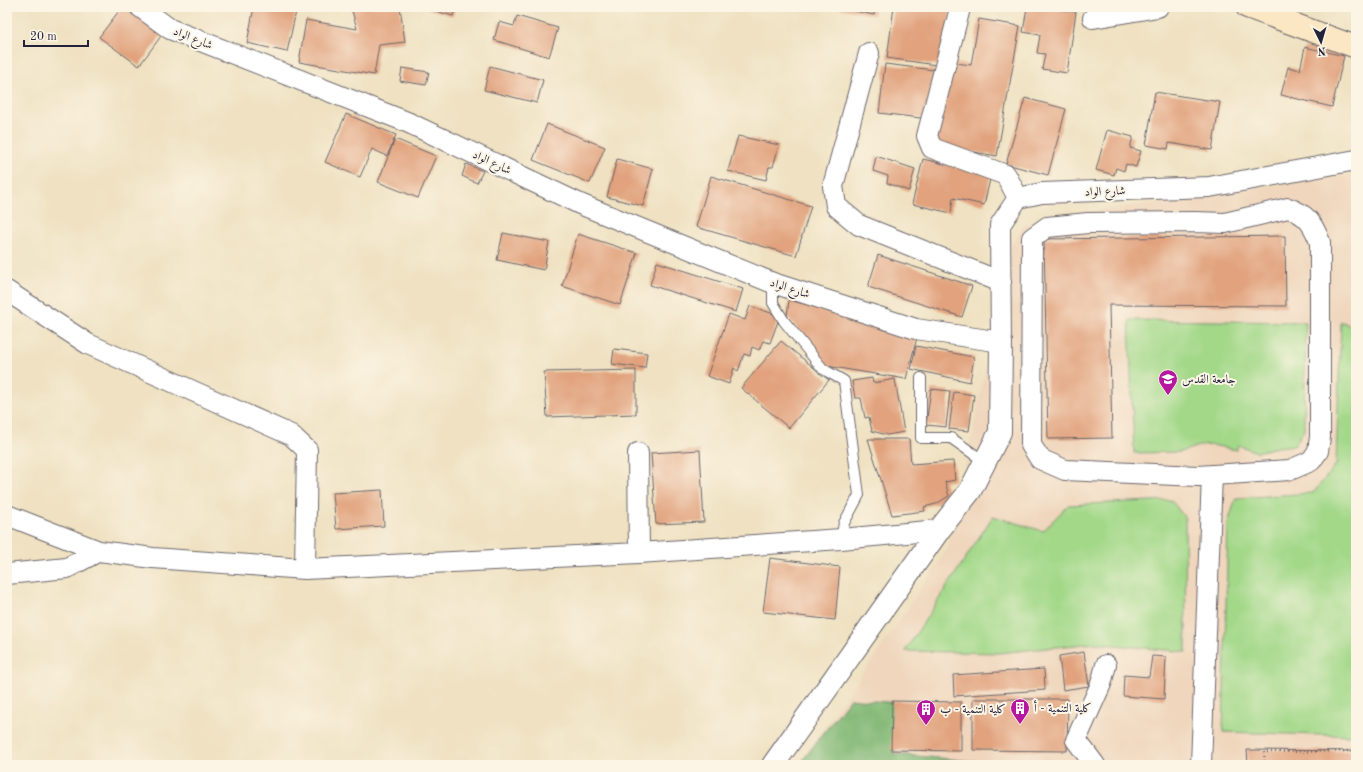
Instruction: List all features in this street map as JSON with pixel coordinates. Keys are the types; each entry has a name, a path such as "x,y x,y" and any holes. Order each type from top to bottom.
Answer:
{"main road":[{"path":"1247,7 1356,47"}],"street":[{"name":"شارع الواد","path":"140,7 170,29 407,122 580,204 773,283 916,329 1001,342"},
{"path":"1093,18 1158,7"},
{"path":"773,765 939,530 970,491 1000,432 1000,225 1018,198 1006,175 932,148 927,136 959,12"},
{"path":"869,53 833,186 836,206 859,224 1001,282"},
{"name":"شارع الواد","path":"1018,198 1042,193 1209,187 1356,160"},
{"path":"1288,208 1298,211 1314,226 1320,242 1320,437 1318,450 1311,461 1290,470 1212,475 1065,470 1040,460 1031,445 1031,256 1032,238 1047,227 1088,223 1225,223 1288,208"},
{"path":"7,291 88,344 291,435 307,450 305,569"},
{"path":"638,453 639,553"},
{"path":"1201,765 1212,475"},
{"path":"7,515 99,551 153,558 305,569 639,553 841,539 939,530"},
{"path":"7,574 67,568 99,551"},
{"path":"1095,765 1076,740 1100,684 1106,665"}],"lane":[{"path":"773,283 774,303 784,321 823,369 844,381 859,495 844,523 841,539"},
{"path":"921,378 922,438 951,438 985,462"}],"path":[{"path":"1265,765 1264,752 1356,751"}],"shaded area":[{"name":"جامعة القدس","path":"1356,174 1356,765 798,765 885,642 948,548 1012,244 1024,225 1046,218"}],"green space":[{"path":"1129,320 1306,322 1304,430 1295,445 1277,447 1257,452 1238,445 1236,450 1212,445 1199,446 1180,452 1134,453"},
{"path":"1341,321 1356,329 1356,736 1223,732 1228,523 1236,498 1313,493 1336,465"},
{"path":"1171,500 1185,518 1186,652 1094,643 999,653 905,651 993,516 1043,531 1068,505"},
{"path":"850,699 898,703 894,754 1016,765 799,765"}],"building":[{"path":"122,7 132,7 164,32 139,66 99,37"},
{"path":"254,7 297,7 287,52 247,43"},
{"path":"351,7 400,7 405,42 379,45 374,75 299,62 306,20 357,29"},
{"path":"422,7 455,7 453,16"},
{"path":"835,7 875,7 874,15"},
{"path":"894,7 951,7 943,66 887,58"},
{"path":"1027,7 1042,7 1076,12 1067,73 1042,69 1045,54 1037,53 1040,35 1023,32"},
{"path":"517,16 558,28 549,57 494,40 499,22 514,26"},
{"path":"979,19 1020,26 997,156 934,145 948,62 971,65"},
{"path":"1305,47 1344,56 1332,107 1281,95 1288,67 1300,70"},
{"path":"885,64 934,70 929,119 879,113"},
{"path":"490,66 543,80 537,103 484,90"},
{"path":"402,68 429,72 426,85 400,81"},
{"path":"1155,92 1220,102 1212,150 1169,143 1168,149 1146,145"},
{"path":"1025,98 1066,109 1048,175 1006,164"},
{"path":"346,114 396,135 387,156 372,149 360,177 325,162"},
{"path":"547,124 605,147 590,183 533,160"},
{"path":"1107,130 1133,137 1130,148 1141,151 1136,167 1126,164 1124,171 1116,168 1114,175 1096,170"},
{"path":"738,136 779,145 773,167 769,167 766,180 728,171"},
{"path":"395,139 436,156 418,198 378,182"},
{"path":"876,156 915,169 909,191 887,183 888,176 873,171"},
{"path":"617,159 653,169 643,206 607,197"},
{"path":"923,159 991,175 984,205 953,198 951,213 912,204"},
{"path":"466,164 483,171 477,183 462,176"},
{"path":"711,176 811,206 796,256 696,227"},
{"path":"503,233 549,242 544,270 497,260"},
{"path":"578,234 637,253 620,305 562,286"},
{"path":"1285,236 1286,306 1109,305 1112,438 1048,439 1044,239"},
{"path":"878,255 972,286 962,317 868,287"},
{"path":"657,262 743,289 736,312 650,285"},
{"path":"789,300 918,334 906,379 826,366 787,316"},
{"path":"750,306 780,316 770,343 763,341 759,350 752,347 750,356 744,354 738,371 734,368 729,384 707,376 729,314 745,320"},
{"path":"781,341 829,380 789,428 741,388"},
{"path":"916,346 974,357 970,382 911,369"},
{"path":"614,349 647,353 645,368 612,364"},
{"path":"636,370 636,414 547,417 544,372"},
{"path":"872,378 873,383 895,379 904,432 887,435 872,431 869,417 865,418 861,398 855,398 852,381"},
{"path":"931,389 950,391 946,427 926,425"},
{"path":"954,392 974,395 969,431 949,429"},
{"path":"868,439 909,439 911,464 953,461 955,480 945,482 949,496 936,504 924,507 925,511 892,515"},
{"path":"700,450 704,522 656,524 651,453"},
{"path":"382,490 384,526 336,529 333,493"},
{"path":"770,558 840,567 835,620 763,612"},
{"path":"1084,652 1089,686 1063,690 1059,656"},
{"path":"1152,656 1166,657 1164,699 1123,696 1124,675 1149,677"},
{"path":"1044,669 1045,690 954,696 953,675"},
{"name":"كلية التنمية - أ","path":"973,699 1068,699 1067,751 973,750"},
{"name":"كلية التنمية - ب","path":"892,701 961,702 961,751 891,750"},
{"path":"1247,750 1356,751 1356,765 1248,765"}],"place":[{"name":"جامعة القدس","path":"1168,396"},
{"name":"كلية التنمية - أ","path":"1020,725"},
{"name":"كلية التنمية - ب","path":"926,726"}]}
